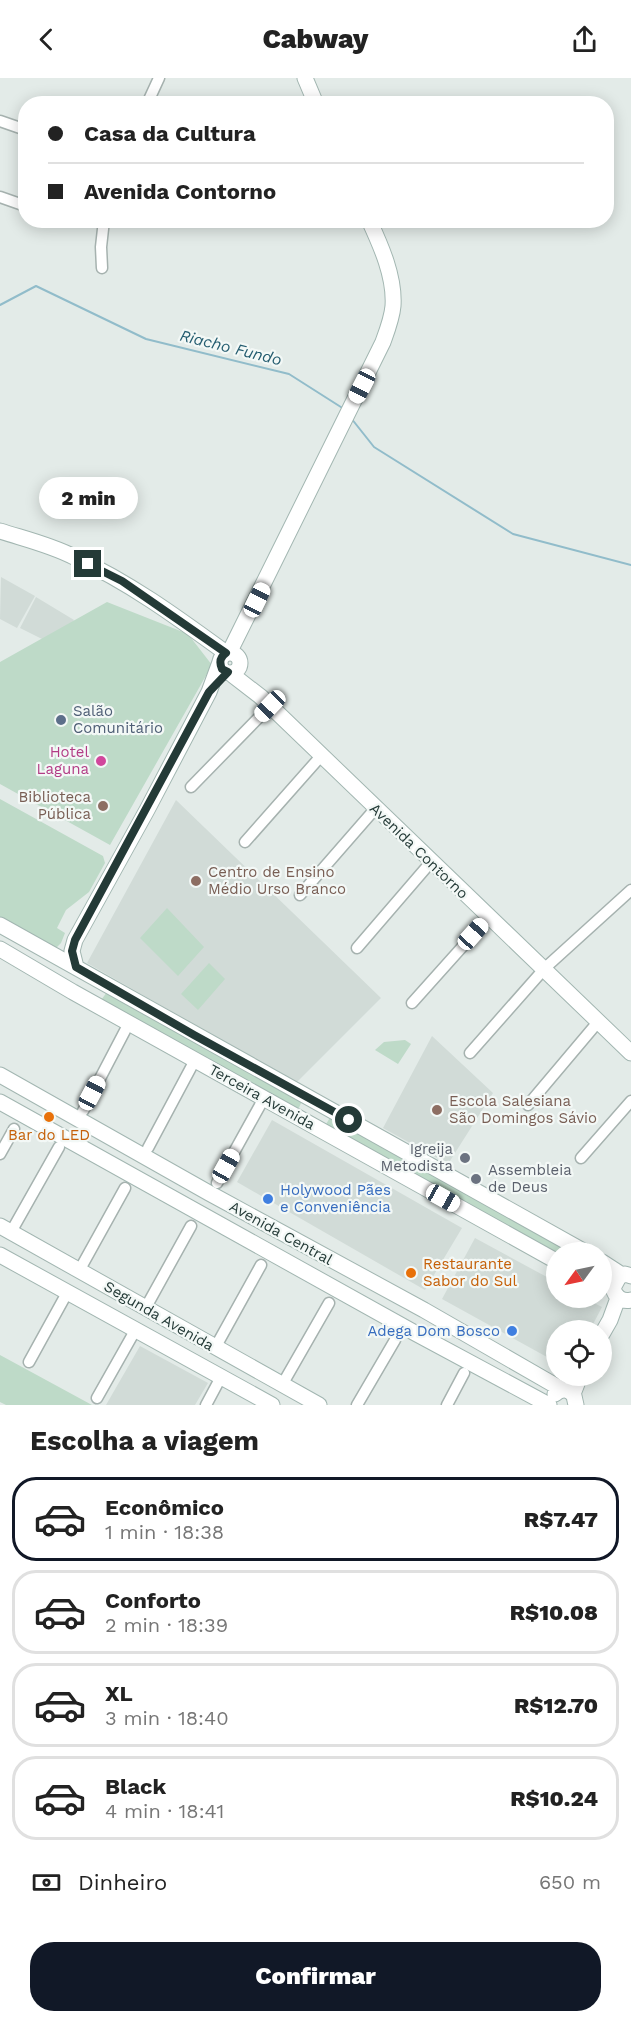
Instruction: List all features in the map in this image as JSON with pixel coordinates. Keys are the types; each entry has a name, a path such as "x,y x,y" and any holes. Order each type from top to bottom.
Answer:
{"street":[{"path":"151,96 159,78"},
{"path":"304,78 312,96"},
{"path":"0,121 18,127"},
{"path":"0,198 18,203"},
{"path":"102,268 103,228"},
{"path":"55,954 68,948 75,940 209,692 229,662 246,621 383,342 393,307 392,287 386,263 372,228"},
{"name":"Avenida Contorno","path":"0,531 61,551 122,581 202,636 375,809 631,1053"},
{"path":"191,788 266,702"},
{"path":"245,842 321,756"},
{"path":"300,895 375,809"},
{"path":"357,948 431,862"},
{"path":"470,1053 544,969 631,890"},
{"path":"412,1003 489,917"},
{"name":"Terceira Avenida","path":"0,925 567,1242"},
{"path":"73,992 82,988 86,979 72,951 75,940"},
{"name":"Terceira Avenida","path":"0,949 546,1256"},
{"path":"96,1005 94,995 103,983"},
{"path":"528,1105 598,1022"},
{"path":"6,1229 67,1143 81,1132 82,1118 129,1023"},
{"path":"148,1148 195,1060"},
{"name":"Avenida Central","path":"0,1075 82,1118 591,1405"},
{"path":"217,1183 264,1098"},
{"path":"300,1119 310,1099"},
{"path":"581,1158 631,1101"},
{"name":"Avenida Central","path":"0,1102 67,1143 550,1405"},
{"path":"321,1130 322,1118 330,1110"},
{"path":"0,1154 14,1129"},
{"path":"79,1271 125,1188"},
{"path":"145,1309 191,1226"},
{"name":"Segunda Avenida","path":"6,1229 319,1405"},
{"path":"299,1268 304,1267 310,1261 313,1256 312,1249"},
{"name":"Segunda Avenida","path":"0,1255 271,1405"},
{"path":"323,1281 319,1270 328,1258"},
{"path":"215,1348 261,1265"},
{"path":"610,1320 625,1300 614,1284 628,1274 612,1267"},
{"path":"29,1362 68,1293"},
{"path":"271,1405 271,1392 282,1385 329,1303"},
{"path":"97,1398 136,1329"},
{"path":"357,1405 395,1340"},
{"path":"447,1405 464,1373"},
{"path":"254,1395 261,1388 265,1380 264,1375"},
{"path":"206,1405 221,1377"},
{"path":"550,1405 555,1394 570,1395"}],"shaded area":[{"path":"1,577 35,596 17,628 0,619"},
{"path":"36,597 74,620 60,648 20,628"},
{"name":"Centro de Ensino Médio Urso Branco","path":"176,800 381,998 296,1083 87,963"},
{"name":"Escola Salesiana São Domingos Sávio","path":"432,1036 493,1093 448,1164 383,1128"},
{"path":"272,1120 462,1228 425,1290 237,1182"},
{"path":"475,1238 546,1277 546,1308 601,1308 595,1320 546,1320 546,1356 442,1299"},
{"path":"140,1346 208,1383 195,1405 106,1405"}],"green space":[{"path":"107,602 188,634 212,665 110,845 0,784 0,662"},
{"path":"0,799 103,856 105,863 89,892 66,910 57,928 65,933 56,948 0,921"},
{"path":"167,908 204,947 178,976 140,938"},
{"path":"209,963 225,979 198,1010 181,994"},
{"path":"107,992 303,1098 297,1113 99,1003"},
{"path":"405,1040 411,1044 398,1064 375,1050 384,1042"},
{"path":"331,1116 556,1242 546,1242 546,1253 323,1129"},
{"path":"0,1355 92,1405 6,1405 0,1402"}],"waterway":[{"name":"Riacho Fundo","path":"0,305 36,286 146,339 289,374 344,409"},
{"name":"Riacho Fundo","path":"351,418 374,447 513,534 631,565"}],"place":[{"name":"Salão Comunitário","path":"61,720"},
{"name":"Hotel Laguna","path":"101,761"},
{"name":"Biblioteca Pública","path":"103,806"},
{"name":"Centro de Ensino Médio Urso Branco","path":"196,881"},
{"name":"Escola Salesiana São Domingos Sávio","path":"437,1110"},
{"name":"Bar do LED","path":"49,1117"},
{"name":"Igreija Metodista","path":"465,1158"},
{"name":"Assembleia de Deus","path":"476,1179"},
{"name":"Holywood Pães e Conveniência","path":"268,1199"},
{"name":"Restaurante Sabor do Sul","path":"411,1273"},
{"name":"Adega Dom Bosco","path":"512,1331"}],"route":[{"path":"88,564 122,581 226,653 220,662 222,669 228,672 209,692 163,781 75,940 72,951 76,967 349,1120"}]}
